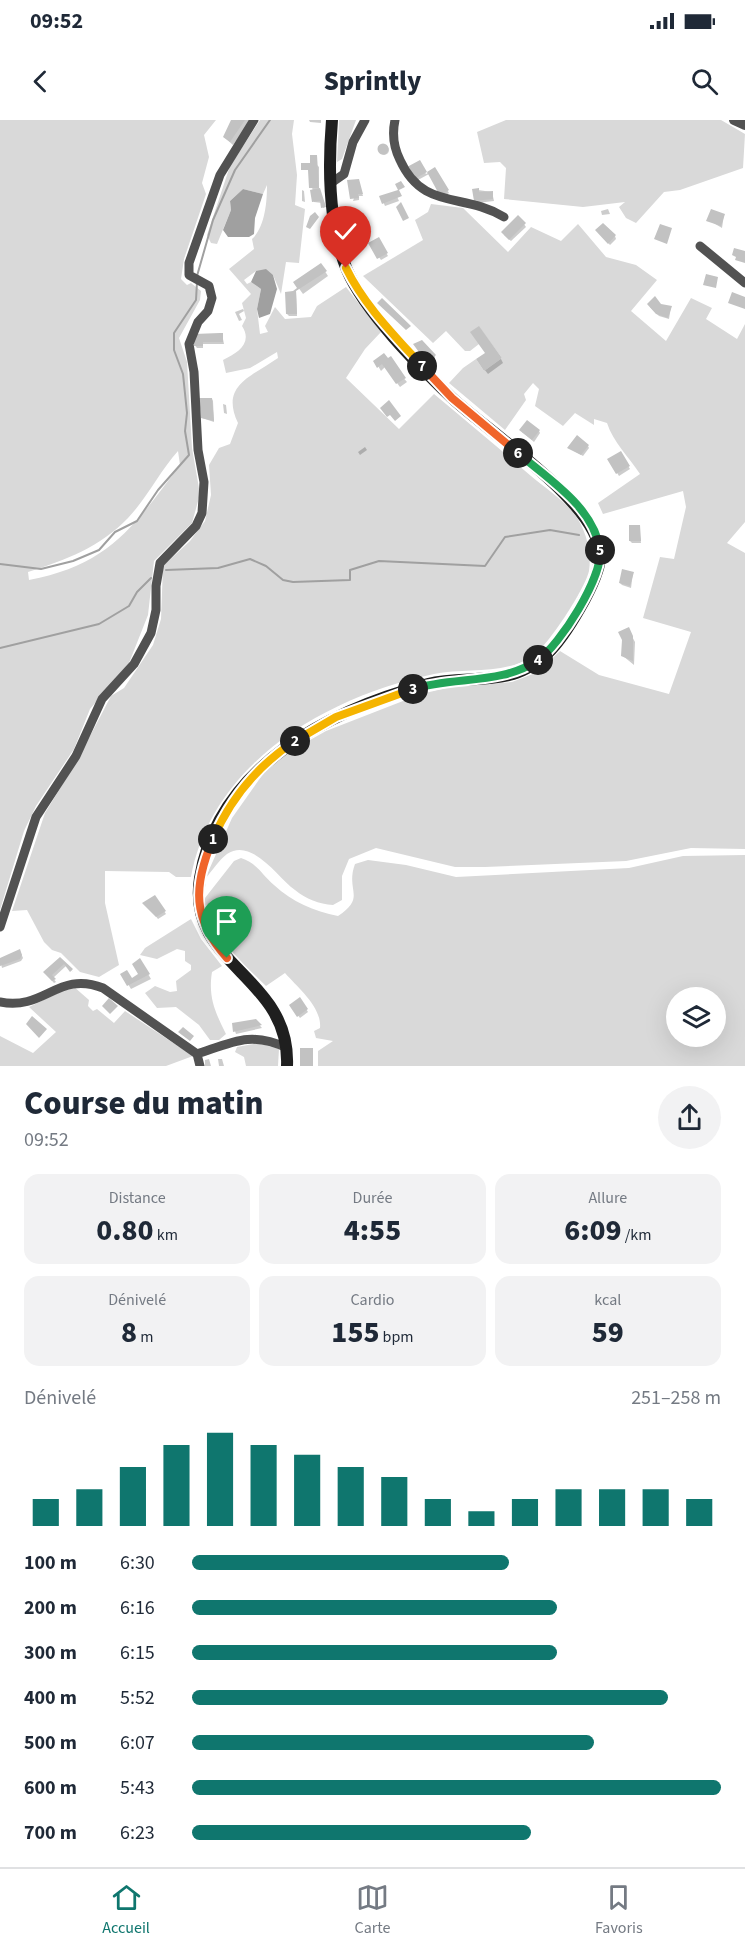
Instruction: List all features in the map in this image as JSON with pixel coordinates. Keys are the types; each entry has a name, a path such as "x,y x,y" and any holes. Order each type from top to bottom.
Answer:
{"main road":[{"path":"287,1066 287,1048 283,1027 270,1004 217,946 201,918 198,895 200,875 209,847 233,799 271,757 310,730 336,717 431,683 503,676 530,666 546,655 562,635 598,570 600,555 598,539 583,511 452,398 367,303 355,286 338,243 331,183 332,120"}],"street":[{"path":"0,927 36,817 76,756 102,699 134,664 151,633 156,610 156,586 160,562 196,526 202,513 204,482 198,450 194,381 189,344 198,322 208,311 212,298 209,286 192,278 189,272 191,255 220,175 254,120"},
{"path":"331,183 344,174 353,142 365,120"},
{"path":"395,120 394,146 408,176 416,186 428,194 491,209 504,217"},
{"path":"734,120 745,125"},
{"path":"700,246 745,282"},
{"path":"0,1002 14,1004 34,1000 73,981 90,982 103,988 197,1054 200,1066"},
{"path":"197,1054 255,1037 269,1039 287,1048"}],"shaded area":[{"path":"0,120 216,120 204,135 209,157 202,183 206,194 184,259 181,279 187,285 191,283 201,291 200,300 179,338 187,362 192,448 200,494 192,523 154,561 148,615 129,663 90,709 74,749 36,806 24,831 0,910","holes":["178,451 180,465 133,524 100,553 57,573 29,580 28,572 82,551 117,528 135,510"]},
{"path":"260,120 294,120 292,134 297,175 295,205 305,209 299,263 286,262 281,294 273,275 256,271 244,280 247,284 251,282 261,289 257,309 260,334 268,332 265,326 275,307 285,319 311,317 317,306 346,287 381,332 365,349 346,378 399,429 434,394 571,510 582,527 587,542 590,556 589,571 565,617 532,657 521,663 496,669 446,672 394,684 354,699 316,718 281,741 249,768 223,800 203,836 191,877 176,877 169,872 105,871 105,903 119,965 99,977 80,972 61,953 52,950 44,942 27,910 12,911 45,813 77,761 111,696 124,688 153,645 161,619 163,566 190,541 205,521 211,495 209,465 219,448 230,444 238,423 233,410 236,391 241,383 278,358 277,352 250,368 226,373 223,360 239,351 245,342 245,332 242,326 246,318 242,303 251,294 229,269 254,249 252,239 262,221 266,206 267,185 263,194 243,189 230,201 231,210 217,244 211,243 207,235 230,166"},
{"path":"339,120 356,120 342,159 337,162"},
{"path":"506,120 721,120 745,134 743,168 680,190 664,192 636,223 626,218 619,207 625,202 583,207 504,199 506,168 500,162 484,163 477,132"},
{"path":"243,189 263,194 255,218 254,234 249,237 228,237 223,230 231,210 230,201"},
{"path":"431,204 463,208 508,252 531,227 561,241 578,224 606,257 636,265 657,280 631,311 666,341 691,298 712,308 706,319 737,339 745,324 745,522 727,543 745,553 745,849 691,848 626,861 455,867 376,848 349,859 342,876 342,900 333,905 304,896 264,861 246,851 236,850 227,854 205,879 232,818 263,774 278,758 326,731 421,694 451,687 512,682 538,672 560,651 599,675 669,694 691,632 643,618 660,557 674,559 686,507 683,491 603,514 598,503 640,474 617,443 607,423 594,419 594,425 575,413 563,426 535,406 539,389 533,383 524,394 526,400 505,430 449,383 463,368 476,359 484,371 502,358 479,327 479,344 470,351 465,351 446,331 433,343 363,276 423,240 415,220 428,212"},
{"path":"266,269 273,275 277,289 270,314 259,318 257,309 261,289 251,282 256,271"},
{"path":"745,855 745,1066 318,1066 318,1051 333,1041 316,1038 314,1031 320,1028 320,1020 313,1005 285,973 266,986 246,967 220,936 208,912 205,898 234,861 241,858 255,866 281,891 296,901 338,916 347,909 353,898 352,881 355,864 368,860 406,865 456,877 629,868 683,856"},
{"path":"191,919 201,939 222,966 212,972 211,981 213,1004 226,1034 219,1040 210,1040 199,1025 176,1007 157,1008 145,993 155,986 170,992 177,991 176,981 191,970 191,965 185,961 185,951 177,949 157,959 140,955 145,948"},
{"path":"73,986 89,1000 88,1006 93,1011 97,1009 114,1023 125,1011 193,1056 166,1066 0,1066 0,1036 33,1053 56,1032 29,1007"},
{"path":"258,1043 279,1049 278,1066 246,1066 244,1057 235,1052 237,1047"}],"building":[{"path":"231,120 245,120 230,142 223,137"},
{"path":"383,144 387,145 387,153 383,154 379,153 378,149 379,145"},
{"path":"310,155 317,155 319,188 309,188 308,170 301,170 301,163 310,163"},
{"path":"420,160 427,172 416,178 407,167"},
{"path":"435,167 449,190 440,196 427,172"},
{"path":"359,179 363,194 358,194 359,198 350,199 347,180"},
{"path":"401,181 405,187 399,190 402,196 382,204 379,196 398,190 395,184"},
{"path":"320,188 326,207 321,208 320,201 312,202 310,190"},
{"path":"479,188 479,192 493,191 493,199 474,201 472,189"},
{"path":"401,202 409,218 403,221 396,207"},
{"path":"711,209 725,214 721,226 706,221"},
{"path":"315,212 319,217 310,229 306,227 310,216"},
{"path":"518,215 526,223 509,240 501,232"},
{"path":"603,223 616,235 608,244 595,230"},
{"path":"660,224 672,228 667,244 654,239"},
{"path":"379,237 388,253 377,259 368,243"},
{"path":"734,248 745,251 745,263 735,260 736,257 732,255"},
{"path":"321,263 327,271 296,291 297,314 286,314 285,292 297,288 293,282"},
{"path":"706,274 718,277 716,288 703,285"},
{"path":"732,292 745,297 745,309 728,303"},
{"path":"655,296 661,304 672,306 668,318 656,314 647,304"},
{"path":"382,298 411,326 406,330 377,303"},
{"path":"479,326 502,358 484,371 476,359 485,353 470,332"},
{"path":"223,333 223,342 203,342 203,346 194,346 194,334"},
{"path":"422,340 436,355 431,360 428,356 424,359 413,344"},
{"path":"384,353 388,358 391,356 406,378 396,384 382,364 377,368 373,361"},
{"path":"199,398 212,398 214,421 201,418"},
{"path":"389,400 401,416 395,421 390,415 387,417 380,408"},
{"path":"527,420 540,430 532,440 519,430"},
{"path":"577,435 589,445 581,455 567,448"},
{"path":"621,451 630,466 616,474 607,459"},
{"path":"629,525 640,525 641,541 629,541"},
{"path":"622,569 634,572 630,586 619,583"},
{"path":"629,627 633,636 633,661 621,656 622,640 618,632"},
{"path":"155,895 166,911 156,917 142,903"},
{"path":"20,949 22,955 20,959 0,966 0,958"},
{"path":"60,957 73,969 70,972 64,964 52,975 56,979 52,981 43,972"},
{"path":"140,958 150,974 127,986 120,974 127,970 132,978 138,974 132,964"},
{"path":"300,997 308,1009 297,1017 289,1005"},
{"path":"109,998 118,1006 110,1014 102,1006"},
{"path":"32,1016 47,1029 39,1038 26,1024"},
{"path":"256,1019 262,1025 233,1032 232,1023"},
{"path":"183,1027 194,1036 190,1041 178,1032"},
{"path":"300,1048 313,1048 313,1066 300,1066"}],"waterway":[{"path":"197,276 213,220 235,170 270,120"},
{"path":"0,564 41,569 73,561 99,550 115,532 137,521 158,490 189,455 185,431 187,413 183,374 174,350 174,333 196,300 197,282"},
{"path":"166,570 218,568 250,559 266,566 283,580 293,582 350,580 350,570 379,561 485,566 505,537 550,530 579,535"},
{"path":"0,648 99,624 129,606 137,592 151,578"}],"route":[{"path":"227,958 207,932 201,918 198,895 200,875 209,847 233,799 271,757 310,730 336,717 412,689 431,683 515,674 530,666 546,655 562,635 598,570 600,555 598,539 583,511 439,385 374,312 355,286 346,268"}]}
